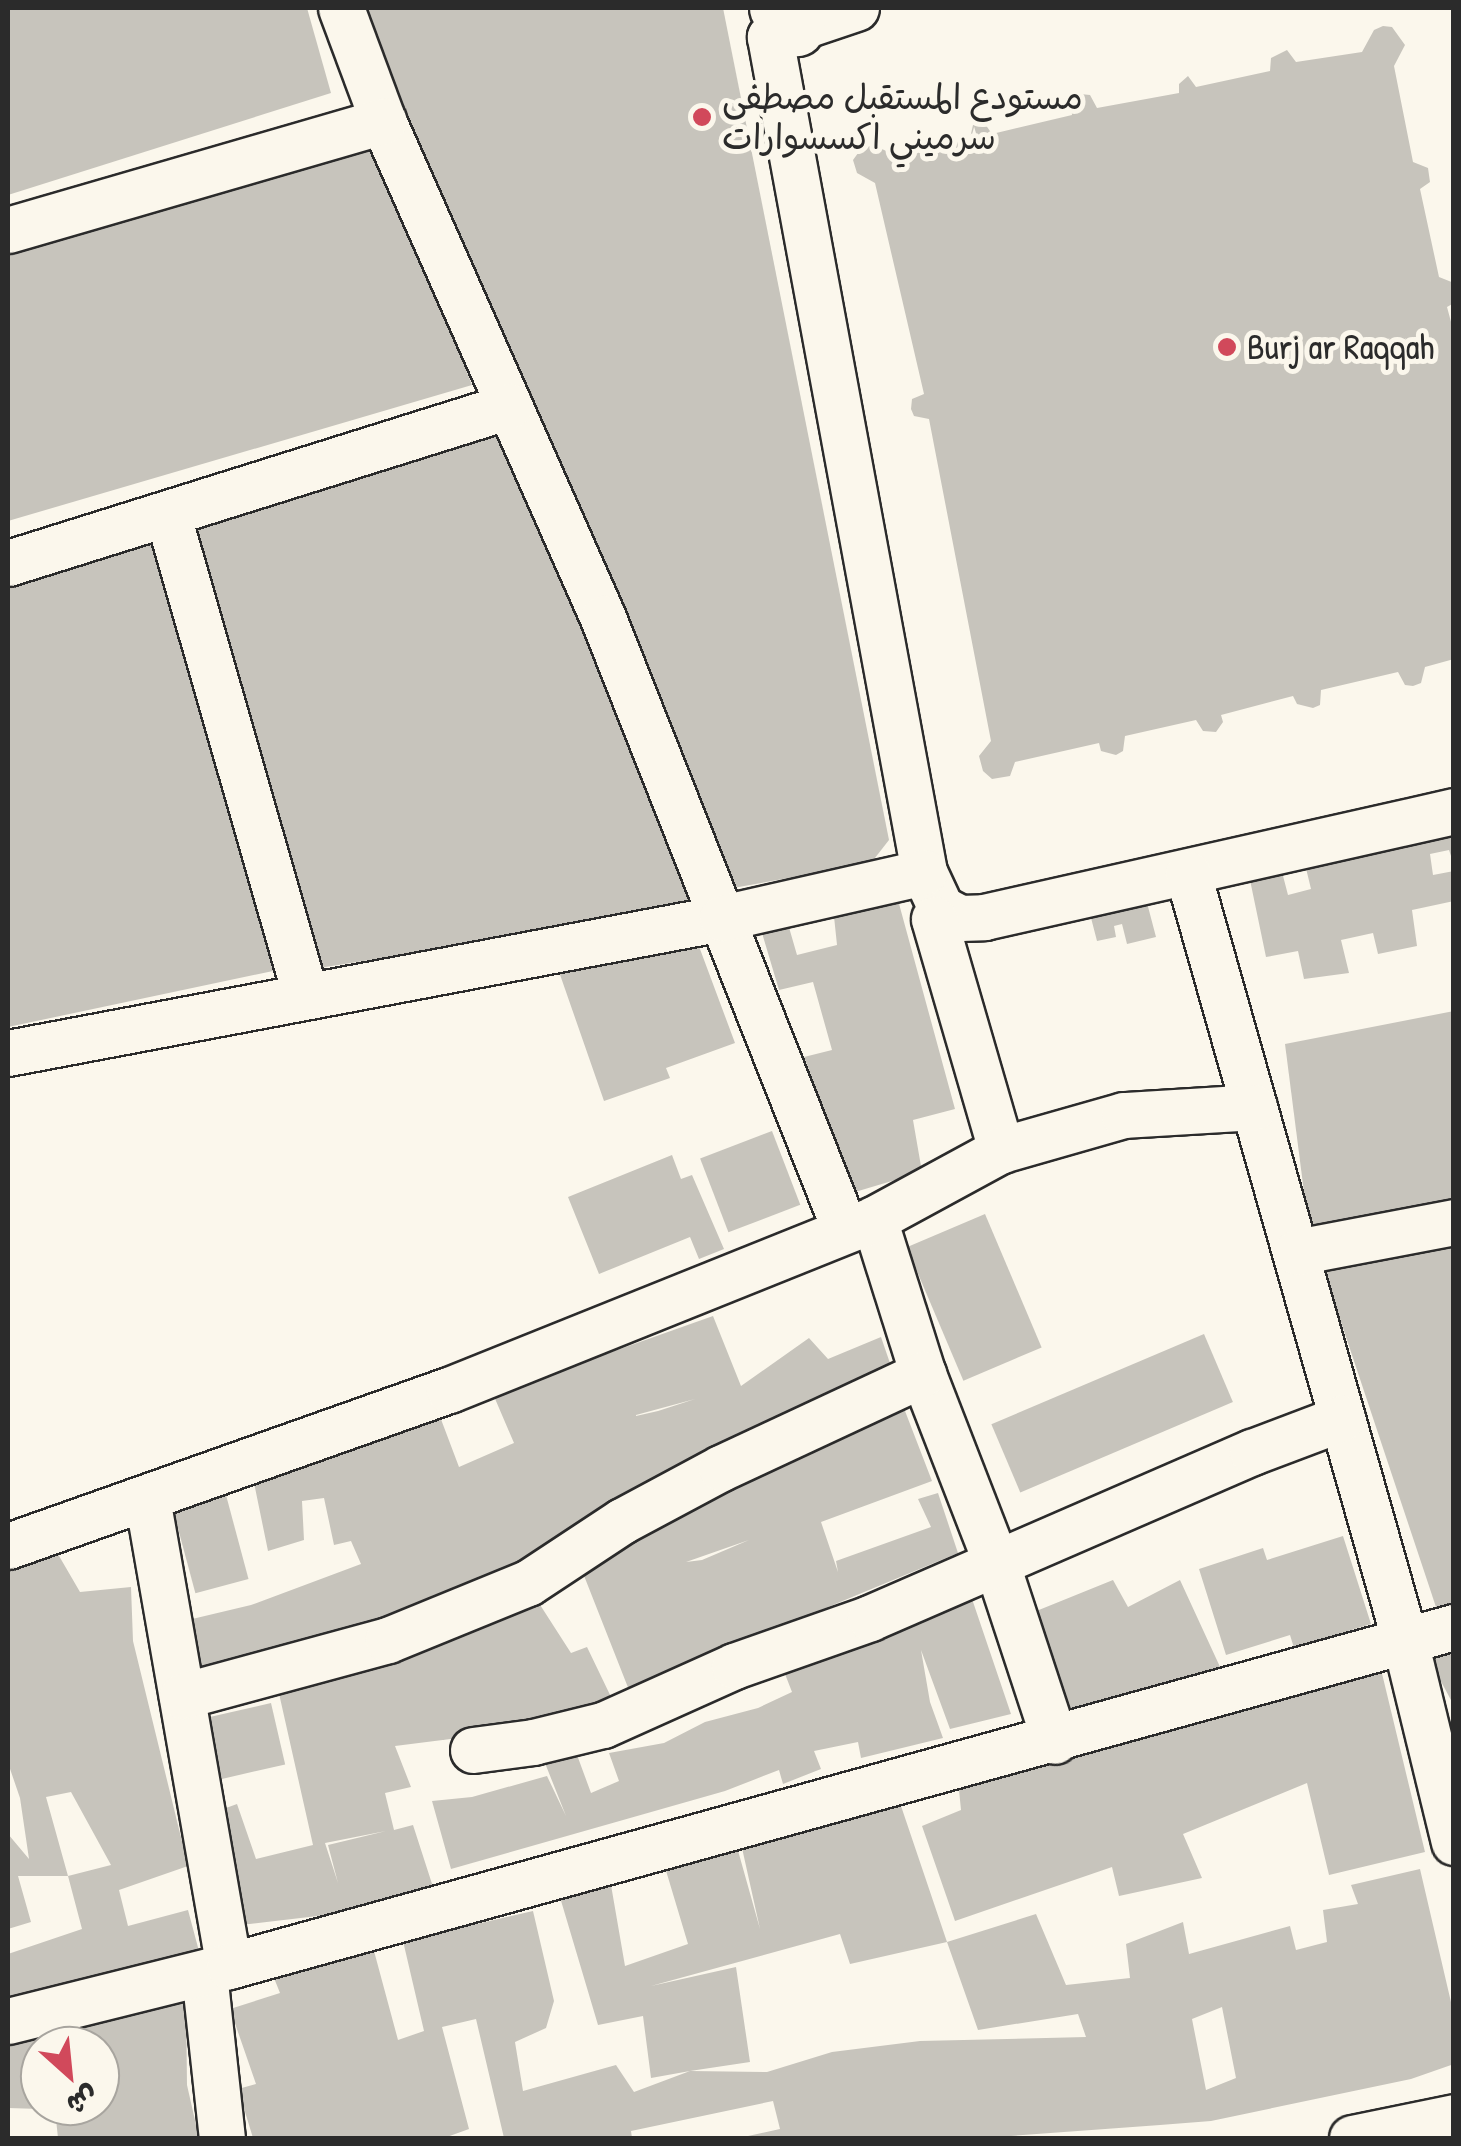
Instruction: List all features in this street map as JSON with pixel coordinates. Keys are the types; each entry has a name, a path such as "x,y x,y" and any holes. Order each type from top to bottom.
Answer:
{"street":[{"path":"341,8 383,121 604,618 722,918 923,1374 997,1565 1055,1741"},
{"path":"856,8 791,14 770,36 933,890 934,919 1001,1150"},
{"path":"8,230 383,121"},
{"path":"8,563 168,516 330,458 509,406"},
{"path":"168,516 306,996"},
{"path":"933,890 960,918 984,918 1454,811"},
{"path":"1188,874 1405,1641 1454,1842"},
{"path":"8,1054 722,918 933,890"},
{"path":"8,1546 449,1390 860,1225 1001,1150 1124,1115 1254,1108"},
{"path":"1297,1252 1454,1222"},
{"path":"182,1696 388,1640 528,1583 622,1520 721,1468 923,1374"},
{"path":"474,1750 532,1742 603,1725 734,1666 870,1618 1252,1452 1342,1418"},
{"path":"147,1498 182,1696 217,1969 222,2138"},
{"path":"8,2020 217,1969 578,1867 1055,1741 1454,1627"},
{"path":"1352,2138 1454,2118"}],"building":[{"path":"8,8 307,8 331,93 8,195"},
{"path":"362,8 723,8 889,840 871,863 733,888 392,92"},
{"path":"1392,27 1405,45 1394,66 1413,162 1428,168 1430,182 1420,189 1439,277 1454,283 1454,303 1447,307 1454,333 1454,659 1425,667 1421,683 1413,686 1405,685 1398,672 1321,690 1320,705 1313,708 1297,704 1293,696 1221,715 1223,722 1216,732 1203,731 1196,720 1125,736 1123,751 1116,755 1101,751 1099,743 1015,762 1010,776 992,779 983,771 979,756 991,741 929,419 914,416 911,409 912,399 924,394 875,183 857,173 853,160 861,149 873,145 893,154 970,138 973,125 983,121 992,134 1072,115 1071,105 1080,94 1090,95 1097,108 1179,93 1179,84 1188,76 1196,87 1270,71 1271,58 1287,50 1296,62 1362,52 1374,30"},
{"path":"375,140 472,385 8,521 8,246"},
{"path":"502,429 701,908 319,968 192,530 384,462"},
{"path":"156,538 273,971 8,1027 8,577"},
{"path":"1454,828 1454,865 1449,850 1430,854 1433,875 1454,871 1454,901 1412,910 1417,946 1378,954 1373,933 1341,940 1349,973 1304,979 1298,951 1266,957 1250,880 1282,872 1288,895 1311,889 1304,860"},
{"path":"895,889 955,1109 913,1120 922,1172 855,1192 804,1057 832,1050 813,982 779,990 759,923 786,917 797,955 837,945 833,907"},
{"path":"1146,899 1156,937 1127,944 1122,924 1114,926 1116,937 1097,941 1090,914"},
{"path":"697,941 735,1043 666,1068 670,1078 604,1101 557,966"},
{"path":"1454,1011 1454,1211 1310,1239 1285,1044"},
{"path":"772,1131 800,1205 728,1232 700,1159"},
{"path":"672,1155 681,1179 692,1175 724,1249 699,1259 690,1237 599,1274 568,1197"},
{"path":"985,1214 1042,1347 963,1381 907,1247"},
{"path":"1454,1244 1454,1605 1437,1610 1321,1262"},
{"path":"713,1316 741,1386 809,1338 828,1359 881,1337 892,1369 505,1585 198,1681 188,1620 251,1605 361,1564 351,1541 334,1545 324,1498 302,1501 304,1540 268,1551 253,1478 439,1414 459,1467 514,1443 493,1394","holes":["695,1399 658,1411 636,1416"]},
{"path":"1204,1334 1233,1402 1020,1492 991,1424"},
{"path":"900,1398 932,1481 821,1522 838,1572 836,1561 931,1527 918,1499 938,1493 958,1553 629,1690 579,1563","holes":["749,1540 702,1560 686,1562"]},
{"path":"226,1495 249,1579 195,1593 173,1509"},
{"path":"1343,1536 1371,1624 1294,1648 1290,1635 1226,1655 1199,1569 1263,1548 1267,1560"},
{"path":"55,1549 80,1592 131,1587 133,1641 188,1866 119,1890 128,1926 188,1910 200,1955 8,2007 8,1954 82,1929 68,1876 18,1876 31,1922 8,1929 8,1834 29,1859 20,1798 8,1763 8,1566","holes":["71,1792 111,1865 68,1876 46,1797"]},
{"path":"1113,1580 1128,1607 1180,1580 1221,1669 1066,1719 1024,1616"},
{"path":"970,1593 1011,1714 950,1729 921,1650 930,1702 943,1738 861,1758 858,1742 814,1751 821,1769 783,1784 779,1770 725,1791 451,1869 432,1801 472,1797 547,1776 566,1816 541,1753 573,1744 591,1793 619,1781 609,1753 664,1743 705,1722 758,1708 792,1692 785,1674"},
{"path":"535,1597 571,1653 587,1647 612,1699 538,1728 395,1746 411,1787 385,1793 394,1830 413,1825 434,1890 377,1909 232,1926 215,1812 237,1804 256,1859 313,1845 278,1689","holes":["386,1831 328,1845 338,1883 325,1843"]},
{"path":"1454,1651 1454,1702 1452,1702 1428,1657"},
{"path":"1379,1661 1425,1852 1329,1875 1307,1783 1183,1834 1202,1878 1119,1896 1112,1867 955,1921 922,1826 961,1810 959,1790"},
{"path":"271,1703 285,1764 222,1779 208,1718"},
{"path":"900,1803 947,1942 850,1964 840,1934 651,1986 736,1967 750,2062 651,2078 643,2016 598,2025 559,1894 611,1885 625,1966 688,1944 664,1864 737,1847 760,1929 742,1848"},
{"path":"1420,1869 1454,2015 1454,2064 1411,2079 1211,2121 983,2138 739,2138 780,2129 773,2101 631,2131 632,2138 504,2138 476,2019 442,2027 469,2129 444,2138 253,2138 238,2089 256,2084 230,2009 280,1993 272,1973 374,1951 398,2040 424,2031 403,1941 533,1911 554,2001 546,2028 515,2042 523,2091 616,2065 634,2092 690,2071 767,2072 832,2052 920,2041 1086,2037 1078,2014 978,2030 947,1942 1036,1914 1066,1985 1130,1978 1126,1944 1183,1922 1189,1954 1290,1926 1296,1950 1327,1942 1323,1910 1358,1904 1351,1885","holes":["1222,2007 1236,2078 1206,2090 1192,2019"]},
{"path":"186,1999 187,2085 199,2138 58,2138 57,2126 120,2126 120,2026 82,2026"},
{"path":"20,2042 20,2108 8,2108 8,2045"}],"place":[{"name":"مستودع المستقبل مصطفى سرميني اكسسوارات","path":"702,117"},
{"name":"Burj ar Raqqah","path":"1227,347"}]}
